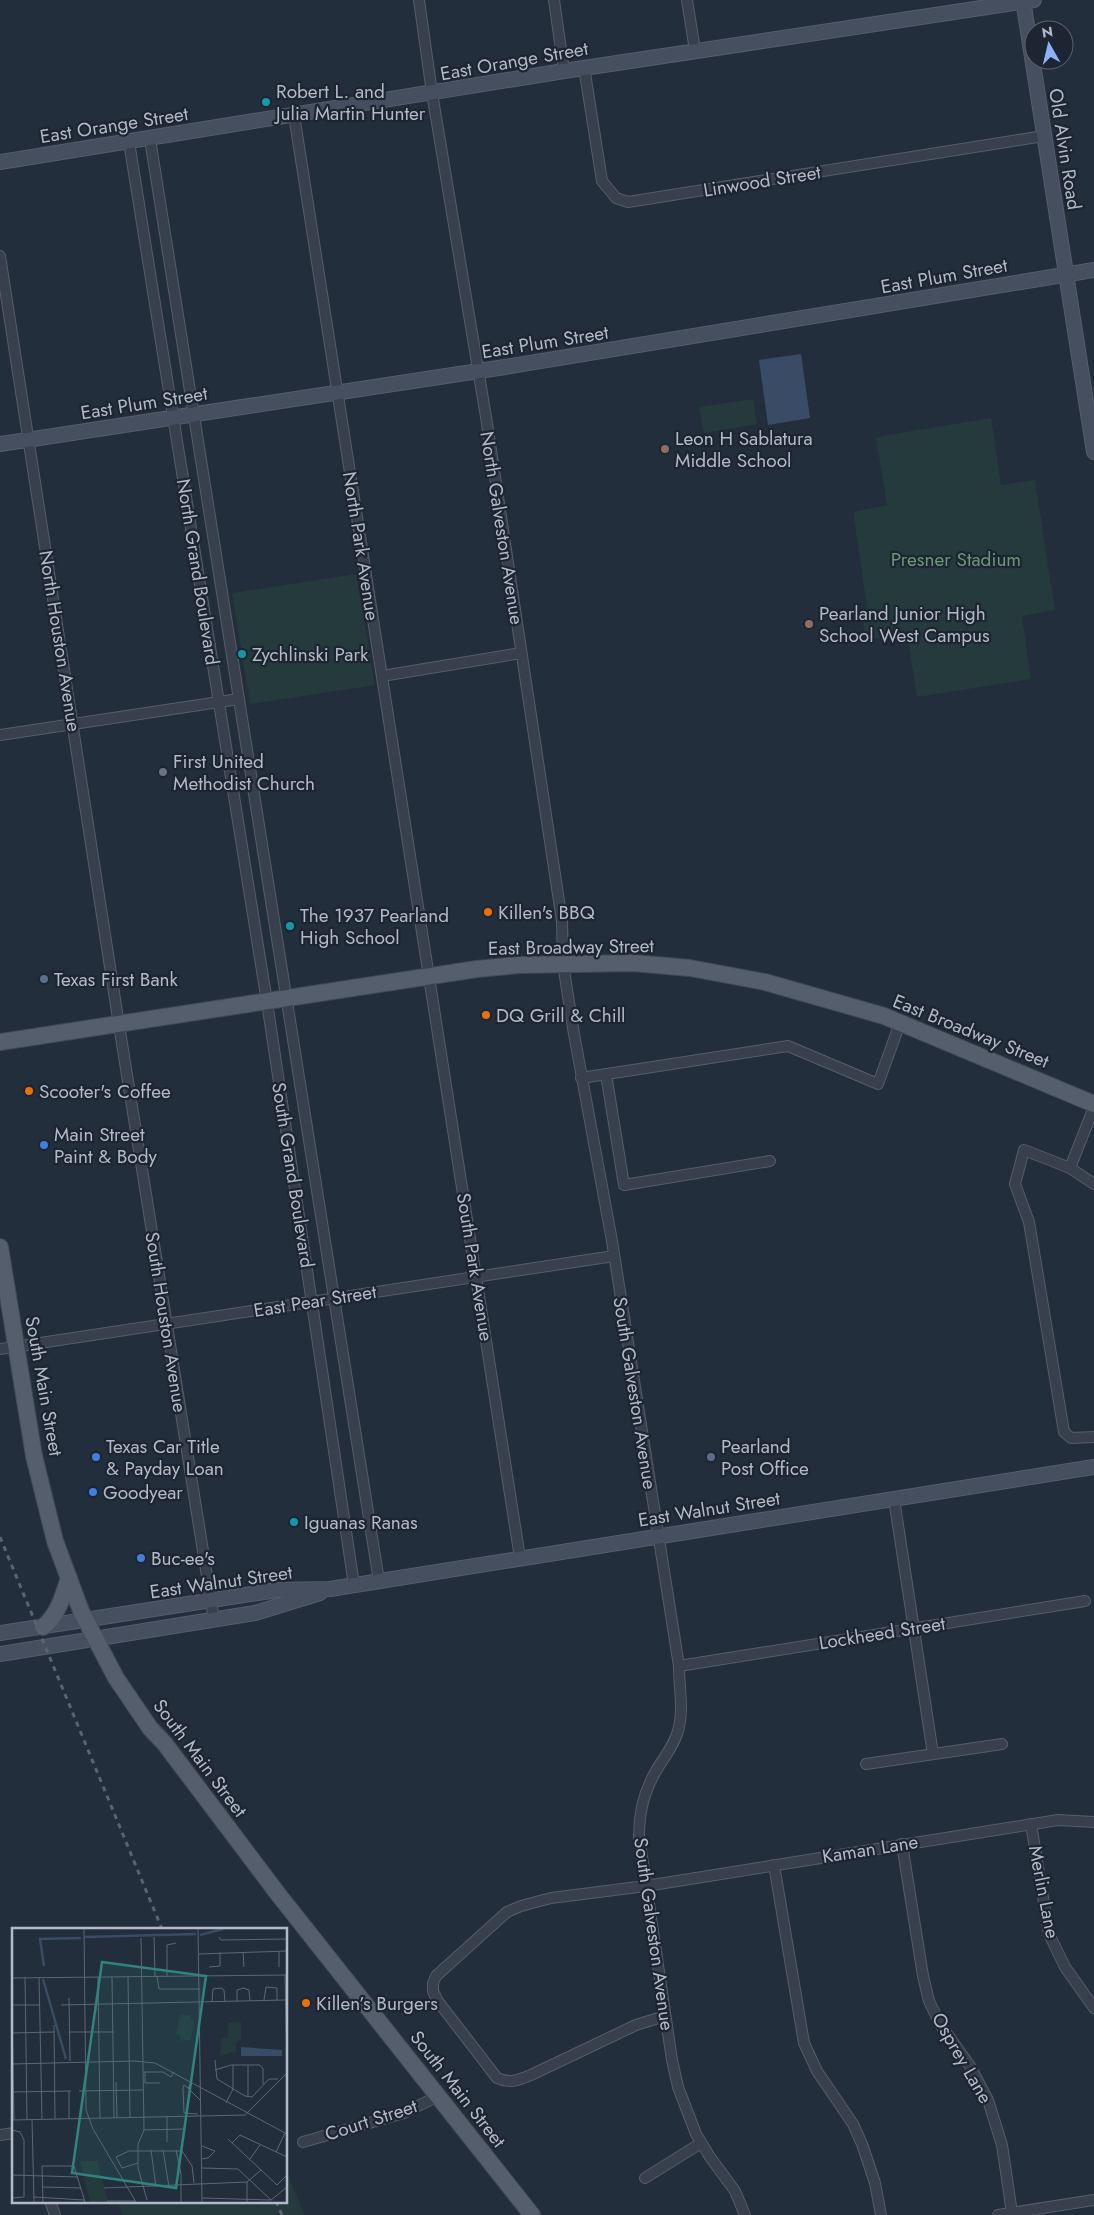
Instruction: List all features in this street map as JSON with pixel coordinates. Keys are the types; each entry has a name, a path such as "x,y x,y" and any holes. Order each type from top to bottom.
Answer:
{"main road":[{"name":"East Broadway Street","path":"0,1042 429,976 506,966 633,963 690,968 728,975 806,994 900,1023 1094,1106"},
{"name":"South Main Street","path":"0,1247 8,1348 55,1541 81,1611 116,1678 150,1728 165,1744 278,1894 532,2215"},
{"path":"43,1626 50,1622 58,1610 69,1578"}],"street":[{"name":"North Galveston Avenue","path":"419,0 432,93 522,653 562,921 563,964"},
{"path":"554,0 564,71"},
{"path":"687,0 695,50"},
{"name":"East Orange Street","path":"0,162 584,67 1027,1"},
{"name":"Old Alvin Road","path":"1027,1 1044,136 1094,452"},
{"name":"Linwood Street","path":"584,67 602,181 616,198 628,202 1044,136"},
{"name":"North Park Avenue","path":"294,115 336,393 429,976"},
{"name":"North Grand Boulevard","path":"150,138 287,999"},
{"name":"North Grand Boulevard","path":"129,142 267,1002"},
{"name":"North Houston Avenue","path":"0,256 119,1025"},
{"name":"East Plum Street","path":"0,444 477,372 1094,270"},
{"path":"382,676 522,653"},
{"path":"0,736 239,699"},
{"name":"South Galveston Avenue","path":"563,964 581,1078 614,1256 679,1666 681,1705 678,1732 672,1746 650,1782 641,1808 639,1836 646,1886 672,2060 678,2087 690,2121 701,2143 731,2185 745,2215"},
{"name":"South Park Avenue","path":"429,976 520,1558"},
{"name":"South Grand Boulevard","path":"287,999 380,1581"},
{"name":"South Grand Boulevard","path":"267,1002 354,1585"},
{"path":"581,1078 788,1046 878,1084 900,1023"},
{"name":"South Houston Avenue","path":"119,1025 214,1620"},
{"path":"606,1074 624,1185 770,1161"},
{"path":"1070,1168 1094,1106"},
{"path":"1094,1184 1070,1168 1024,1150 1016,1184 1029,1222 1064,1432 1071,1438 1094,1437"},
{"name":"East Pear Street","path":"8,1348 614,1256"},
{"name":"East Walnut Street","path":"0,1633 277,1590 330,1589 1094,1467"},
{"path":"894,1499 933,1754"},
{"name":"East Walnut Street","path":"0,1654 255,1613 296,1602 330,1589"},
{"name":"Lockheed Street","path":"679,1666 1085,1601"},
{"path":"866,1764 1002,1744"},
{"name":"Kaman Lane","path":"665,2016 636,2025 531,2075 516,2081 507,2082 497,2078 437,2000 433,1991 433,1983 436,1976 507,1912 552,1898 646,1886 1031,1824 1071,1820 1094,1822"},
{"name":"Merlin Lane","path":"1031,1824 1051,1939 1065,1967 1094,2008"},
{"name":"Osprey Lane","path":"902,1844 923,1976 929,2001 940,2024 970,2066 988,2100 1002,2145 1012,2213"},
{"path":"774,1865 804,2043 817,2071 853,2124 862,2144 875,2183 881,2215"},
{"name":"Court Street","path":"303,2142 404,2113 438,2096"},
{"path":"645,2178 701,2143"},
{"path":"998,2215 1094,2200"},
{"path":"50,2202 55,2215"}],"green space":[{"path":"753,399 757,424 704,433 699,407"},
{"name":"Presner Stadium","path":"991,418 1001,485 1035,480 1055,610 1022,616 1031,679 917,697 907,634 865,640 863,621 869,620 853,512 887,505 876,437"},
{"path":"356,574 375,685 250,704 232,593"},
{"path":"288,2176 305,2215 123,2215 117,2202 288,2202"}],"water":[{"path":"801,354 810,418 768,425 759,360"}],"railway":[{"path":"0,1537 162,1928"},
{"path":"276,2202 282,2215"}],"place":[{"name":"Robert L. and Julia Martin Hunter","path":"266,102"},
{"name":"Leon H Sablatura Middle School","path":"665,449"},
{"name":"Pearland Junior High School West Campus","path":"809,624"},
{"name":"Zychlinski Park","path":"242,654"},
{"name":"First United Methodist Church","path":"163,772"},
{"name":"Killen's BBQ","path":"488,912"},
{"name":"The 1937 Pearland High School","path":"290,926"},
{"name":"Texas First Bank","path":"44,979"},
{"name":"DQ Grill & Chill","path":"486,1015"},
{"name":"Scooter's Coffee","path":"29,1091"},
{"name":"Main Street Paint & Body","path":"44,1145"},
{"name":"Texas Car Title & Payday Loan","path":"96,1457"},
{"name":"Pearland Post Office","path":"711,1457"},
{"name":"Goodyear","path":"93,1492"},
{"name":"Iguanas Ranas","path":"294,1522"},
{"name":"Buc-ee's","path":"141,1558"},
{"name":"Killen’s Burgers","path":"306,2003"}]}
